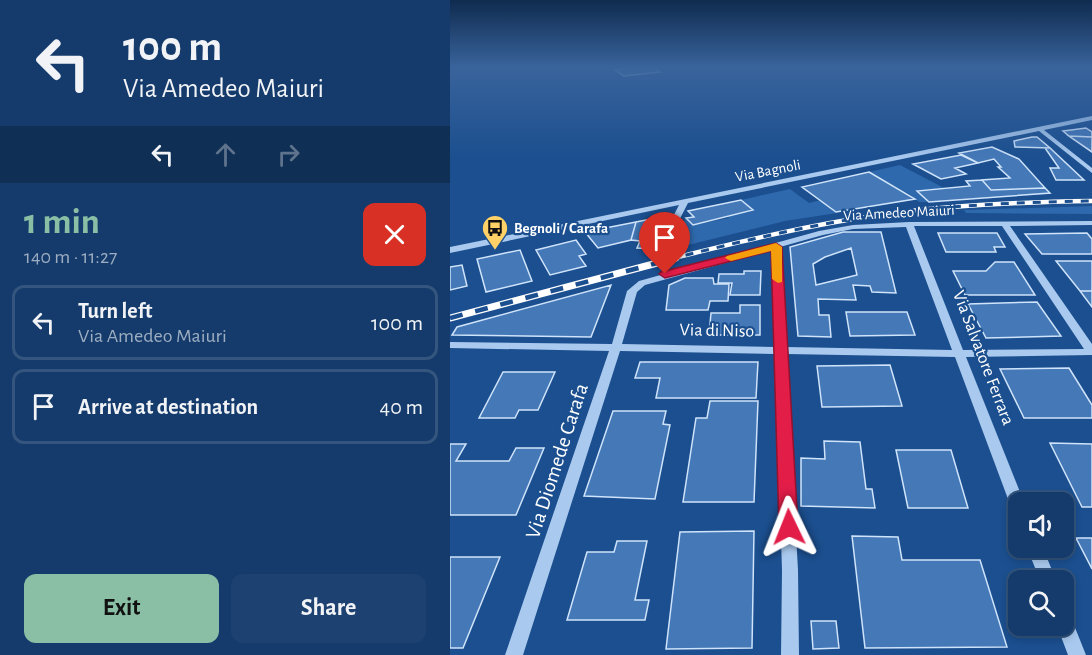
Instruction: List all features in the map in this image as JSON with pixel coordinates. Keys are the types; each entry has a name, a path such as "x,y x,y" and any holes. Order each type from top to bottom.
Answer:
{"street":[{"name":"Via Bagnoli","path":"450,250 1092,118"},
{"path":"1040,129 1092,171"},
{"path":"663,244 685,201"},
{"name":"Via Amedeo Maiuri","path":"642,283 665,274 853,227 909,224 1092,223"},
{"name":"Via Salvatore Ferrara","path":"909,224 1012,492"},
{"path":"1005,224 1092,352"},
{"path":"776,247 790,570 790,655"},
{"name":"Via Diomede Carafa","path":"514,655 616,348 632,291 642,283"},
{"name":"Via di Niso","path":"450,345 958,353 1092,352"},
{"path":"1070,636 1077,655"}],"shaded area":[{"path":"900,165 944,188 918,191 929,202 919,202 869,172"},
{"path":"790,189 809,203 821,200 837,213 785,221 676,248 672,245 686,218 693,225 729,218 728,216 753,210 741,200"},
{"path":"1092,206 1092,214 966,213 964,210"}],"building":[{"path":"1086,128 1092,132 1092,137 1069,136 1063,131"},
{"path":"1069,136 1092,137 1092,152"},
{"path":"1037,137 1050,148 1015,147 1014,141"},
{"path":"992,147 1019,159 1045,188 991,190 982,180 1010,178 998,167 1001,167 994,159 978,163 959,153"},
{"path":"1045,148 1050,148 1084,180 1056,180 1050,168 1059,168"},
{"path":"961,155 978,163 955,168 966,174 941,179 913,164"},
{"path":"869,172 915,199 836,212 802,187"},
{"path":"982,180 991,190 1045,188 1050,193 929,202 917,191 970,186 966,181"},
{"path":"741,200 753,210 693,225 686,218 694,217 688,211"},
{"path":"672,215 656,249 637,248 640,241 631,240 636,222"},
{"path":"636,222 631,240 598,248 585,232"},
{"path":"843,232 881,232 896,293 872,292 870,286 853,285 856,300 818,299 819,315 829,315 831,337 798,336 790,247","holes":["851,248 857,275 816,285 813,264"]},
{"path":"938,233 997,233 1005,247 994,247 996,252 946,252"},
{"path":"1087,233 1092,239 1092,254 1042,254 1025,234"},
{"path":"576,240 586,254 579,256 586,266 550,275 536,250"},
{"path":"520,250 532,281 486,292 477,259"},
{"path":"1056,261 1092,261 1092,291 1080,291"},
{"path":"995,262 1014,262 1035,295 965,295 953,271 986,271"},
{"path":"462,265 467,286 450,290 450,267"},
{"path":"744,271 761,271 760,295 730,295 732,283 718,283 719,274 744,274"},
{"path":"685,278 713,278 714,284 729,284 728,301 710,301 708,310 666,310 669,285"},
{"path":"611,285 591,337 452,335 457,327"},
{"path":"1080,291 1092,291 1092,307"},
{"path":"1037,302 1061,336 986,338 968,304"},
{"path":"740,305 760,305 760,335 709,335 711,313 740,313"},
{"path":"846,312 907,312 915,335 850,336"},
{"path":"640,362 758,362 756,398 656,398 660,378 635,378"},
{"path":"890,365 902,406 822,407 817,366"},
{"path":"1069,368 1092,405 1092,418 1024,418 1000,369"},
{"path":"503,372 555,372 538,410 519,410 515,418 479,418"},
{"path":"710,401 758,401 754,502 683,502 696,418 707,418"},
{"path":"613,411 666,411 663,424 670,425 655,499 584,496"},
{"path":"824,441 860,442 866,489 872,489 875,508 801,506 801,458 825,459"},
{"path":"1050,443 1092,444 1092,507 1082,507"},
{"path":"450,444 466,444 456,461 509,461 516,448 544,448 516,515 450,515"},
{"path":"896,450 951,450 968,508 908,508"},
{"path":"754,531 752,648 666,649 680,532"},
{"path":"852,536 898,537 902,560 980,560 1007,647 865,648"},
{"path":"1076,538 1092,538 1092,569"},
{"path":"617,541 647,541 635,600 649,600 645,620 567,620 587,552 614,552"},
{"path":"450,557 500,557 463,648 450,648"},
{"path":"811,621 836,621 839,648 813,649"}],"railway":[{"path":"670,259 800,229 879,215 986,205 1092,201"},
{"path":"450,318 676,258"}],"slow traffic":[{"path":"731,258 776,247 778,279"}],"place":[{"name":"Begnoli / Carafa","path":"495,251"}],"route":[{"path":"665,274 776,247 789,527"}]}
